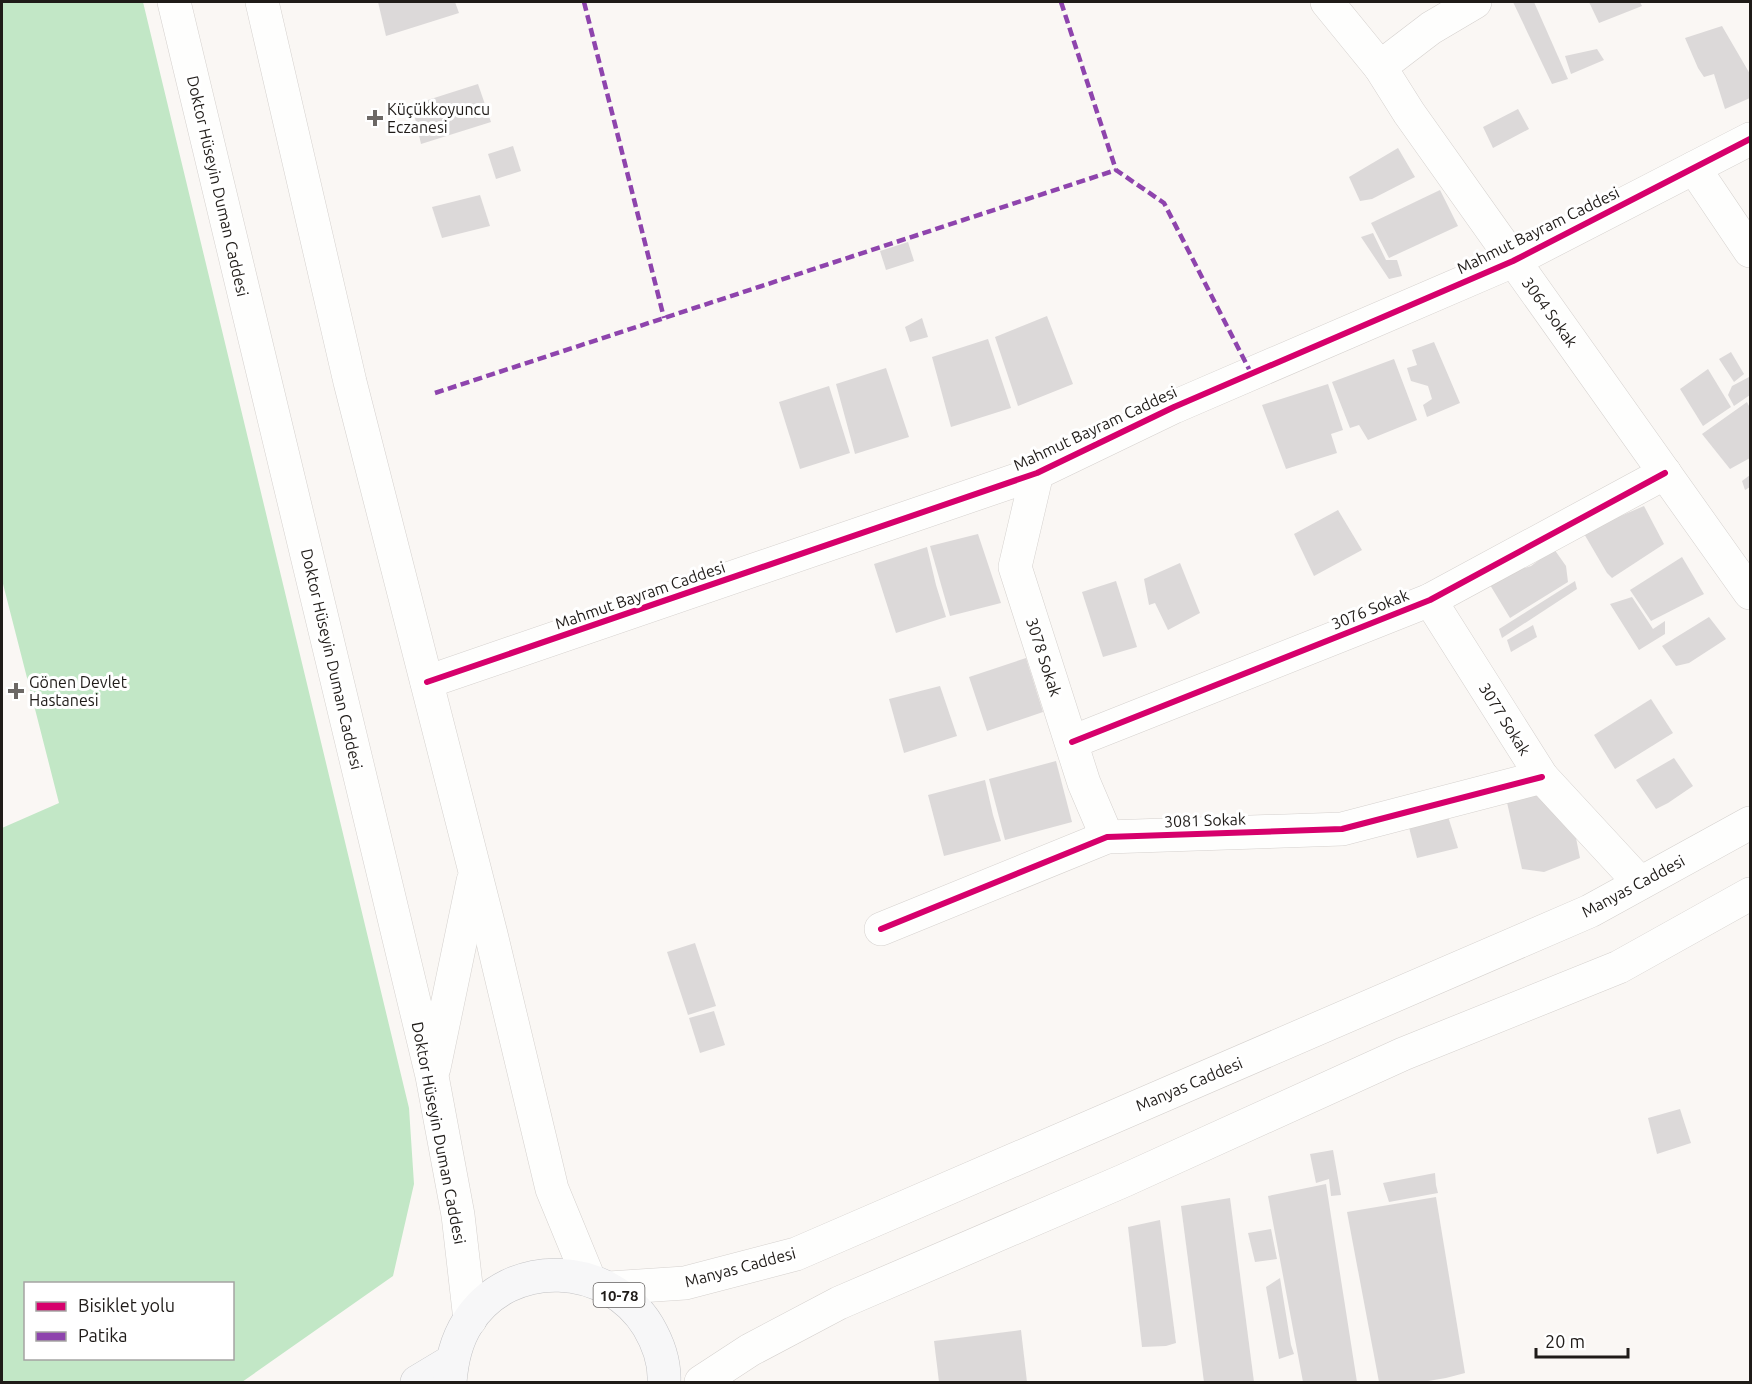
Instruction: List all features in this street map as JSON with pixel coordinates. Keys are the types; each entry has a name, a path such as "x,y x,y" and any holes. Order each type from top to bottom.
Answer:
{"main road":[{"name":"Doktor Hüseyin Duman Caddesi","path":"174,2 432,1076 458,1215 470,1320"},
{"path":"262,2 350,382 475,873 552,1189 599,1284"},
{"name":"3064 Sokak","path":"1327,2 1380,67 1409,113 1513,261 1750,593"},
{"path":"1380,67 1431,28 1475,2"},
{"name":"Mahmut Bayram Caddesi","path":"427,682 1037,473 1174,407 1513,261 1750,139"},
{"path":"1695,168 1750,251"},
{"name":"3078 Sokak","path":"1037,473 1015,567 1084,783 1107,837"},
{"name":"3076 Sokak","path":"1072,742 1430,600 1665,473"},
{"name":"3077 Sokak","path":"1430,600 1542,777 1640,883"},
{"name":"3081 Sokak","path":"880,929 1107,837 1342,829 1542,777"},
{"name":"Manyas Caddesi","path":"417,1383 451,1372 459,1340 470,1320 484,1303 502,1290 522,1280 544,1275 567,1275 599,1284 685,1283 796,1254 1590,911 1750,823"},
{"path":"432,1076 475,873"},
{"path":"701,1383 750,1350 839,1303 1123,1181 1403,1054 1619,967 1750,894"},
{"name":"10-78","path":"599,1284 627,1301 643,1317 654,1336 661,1357 664,1383"}],"green space":[{"path":"2,2 143,2 409,1108 414,1184 393,1276 242,1382 2,1382 2,828 59,803 2,580"}],"building":[{"path":"378,2 455,2 459,13 386,36"},
{"path":"1513,2 1534,2 1568,79 1552,84"},
{"path":"1589,2 1640,2 1642,6 1599,23"},
{"path":"1722,26 1750,74 1750,98 1725,109 1714,74 1704,77 1685,38"},
{"path":"1597,49 1604,60 1571,74 1565,56"},
{"path":"478,84 491,122 421,144 412,105"},
{"path":"1518,109 1529,129 1493,148 1483,127"},
{"path":"513,146 521,171 496,179 488,154"},
{"path":"1398,148 1415,177 1372,199 1360,201 1349,177"},
{"path":"1440,190 1458,226 1389,258 1371,223"},
{"path":"480,195 490,226 442,238 432,207"},
{"path":"1373,233 1386,260 1397,260 1402,276 1389,279 1361,237"},
{"path":"908,242 914,261 886,270 880,251"},
{"path":"1047,316 1073,384 1018,406 995,337"},
{"path":"922,318 928,337 910,342 905,327"},
{"path":"988,339 1011,408 951,427 932,357"},
{"path":"1434,342 1460,403 1427,417 1423,405 1432,399 1428,386 1411,381 1407,368 1417,365 1412,350"},
{"path":"1731,352 1744,374 1734,382 1719,359"},
{"path":"1394,359 1417,420 1368,440 1359,425 1350,428 1332,382"},
{"path":"886,368 909,437 855,454 836,384"},
{"path":"1708,369 1731,407 1703,426 1680,389"},
{"path":"1749,377 1750,395 1734,406 1728,395 1732,386"},
{"path":"1328,384 1343,430 1331,434 1337,453 1286,469 1262,405"},
{"path":"829,386 850,453 800,469 779,402"},
{"path":"1747,402 1750,408 1750,458 1730,469 1702,434"},
{"path":"1750,475 1750,487 1745,490 1742,481"},
{"path":"1644,506 1664,544 1612,578 1583,532"},
{"path":"1338,510 1362,550 1314,576 1294,534"},
{"path":"978,534 1001,603 950,616 930,546"},
{"path":"927,547 946,617 896,633 874,564"},
{"path":"1554,549 1566,566 1568,582 1510,618 1487,580 1531,566"},
{"path":"1682,557 1704,594 1651,621 1630,590"},
{"path":"1180,563 1200,613 1168,630 1155,603 1149,605 1144,579"},
{"path":"1116,581 1137,647 1103,657 1082,592"},
{"path":"1575,581 1577,589 1502,638 1499,629"},
{"path":"1632,597 1653,629 1665,621 1665,634 1639,650 1610,604"},
{"path":"1709,617 1726,639 1689,663 1676,666 1662,646"},
{"path":"1533,625 1537,637 1511,652 1507,640"},
{"path":"1026,658 1043,712 987,731 969,677"},
{"path":"940,686 957,736 904,753 889,699"},
{"path":"1651,699 1673,733 1615,769 1594,735"},
{"path":"1674,758 1693,786 1656,809 1636,780"},
{"path":"1056,761 1072,822 1005,840 989,779"},
{"path":"985,780 1001,841 944,856 928,795"},
{"path":"1532,782 1574,828 1580,858 1544,872 1522,869 1506,798"},
{"path":"1445,807 1458,848 1417,858 1406,816"},
{"path":"695,943 716,1006 688,1015 667,952"},
{"path":"714,1011 725,1045 700,1053 689,1018"},
{"path":"1680,1109 1691,1143 1657,1154 1648,1118"},
{"path":"1333,1150 1341,1195 1331,1196 1329,1179 1316,1183 1310,1154"},
{"path":"1435,1173 1438,1193 1389,1202 1383,1183"},
{"path":"1326,1184 1357,1382 1303,1382 1268,1196"},
{"path":"1436,1197 1465,1373 1422,1382 1379,1382 1347,1212"},
{"path":"1230,1198 1254,1382 1204,1382 1181,1206"},
{"path":"1160,1220 1176,1343 1166,1346 1142,1347 1128,1227"},
{"path":"1271,1229 1277,1259 1255,1262 1248,1233"},
{"path":"1280,1278 1294,1354 1279,1359 1266,1287"},
{"path":"1021,1330 1027,1382 939,1382 934,1341"}],"marked path":[{"path":"584,2 664,318"},
{"path":"1061,2 1116,170 1164,203 1251,373"},
{"path":"435,393 1116,170"}],"cycle path":[{"path":"427,682 1037,473 1174,407 1513,261 1750,139"},
{"path":"1072,742 1430,600 1665,473"},
{"path":"881,929 1107,837 1342,829 1542,777"}],"place":[{"name":"Küçükkoyuncu Eczanesi","path":"375,118"},
{"name":"Gönen Devlet Hastanesi","path":"16,691"}]}
